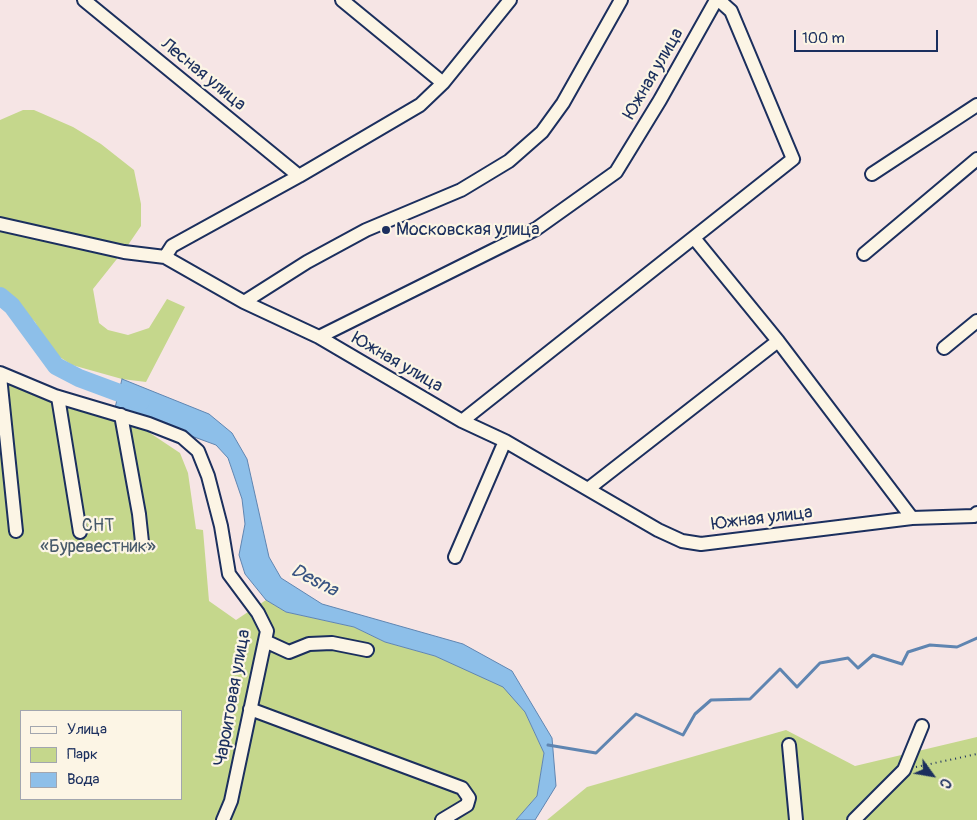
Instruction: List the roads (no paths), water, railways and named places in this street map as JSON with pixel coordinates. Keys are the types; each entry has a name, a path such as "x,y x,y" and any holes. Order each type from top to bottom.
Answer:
{"street":[{"name":"Лесная улица","path":"84,0 299,176"},
{"path":"342,0 443,83"},
{"path":"165,257 172,246 299,176 420,104 443,83 510,0"},
{"path":"244,302 307,262 366,230 461,190 509,161 542,132 563,103 621,0"},
{"name":"Южная улица","path":"319,337 536,229 616,172 718,1 726,4 731,11 793,159 694,238"},
{"path":"872,174 977,105"},
{"path":"864,254 977,158"},
{"path":"0,224 124,252 165,257 244,302 319,337"},
{"path":"462,421 694,238 778,341 912,518"},
{"path":"944,348 977,322"},
{"name":"Южная улица","path":"319,337 462,421 505,441 658,530 682,541 701,544 912,518 974,516 977,513"},
{"path":"588,489 778,341"},
{"path":"0,375 16,530"},
{"name":"Чароитовая улица","path":"0,375 58,397 121,415 182,437 198,451 208,476 221,526 229,574 258,612 266,631 231,801 223,820"},
{"path":"58,397 80,532"},
{"path":"121,415 139,514 142,542"},
{"path":"455,557 505,441"},
{"path":"265,641 289,652 309,644 332,644 367,650"},
{"path":"250,708 462,788 469,798 467,805 442,820"},
{"path":"854,820 904,770 922,726"},
{"path":"789,744 796,820"}],"water":[{"path":"122,379 209,414 232,433 247,459 269,557 281,578 322,604 463,644 512,671 552,738 556,786 535,820 516,820 537,796 544,753 525,712 503,687 435,656 385,642 354,627 286,612 266,600 245,574 239,555 245,524 242,499 228,458 216,445 115,408"}],"waterway":[{"name":"Desna","path":"0,296 12,306 56,366 79,378 141,401"},
{"path":"548,745 596,753 636,714 683,735 695,714 711,700 750,699 780,669 797,687 820,663 848,658 858,668 873,655 902,664 908,652 930,645 957,647 977,638"}],"place":[{"name":"Московская улица","path":"386,230"}],"park label":[{"name":"СНТ «Буревестник»","path":"98,536"}]}
